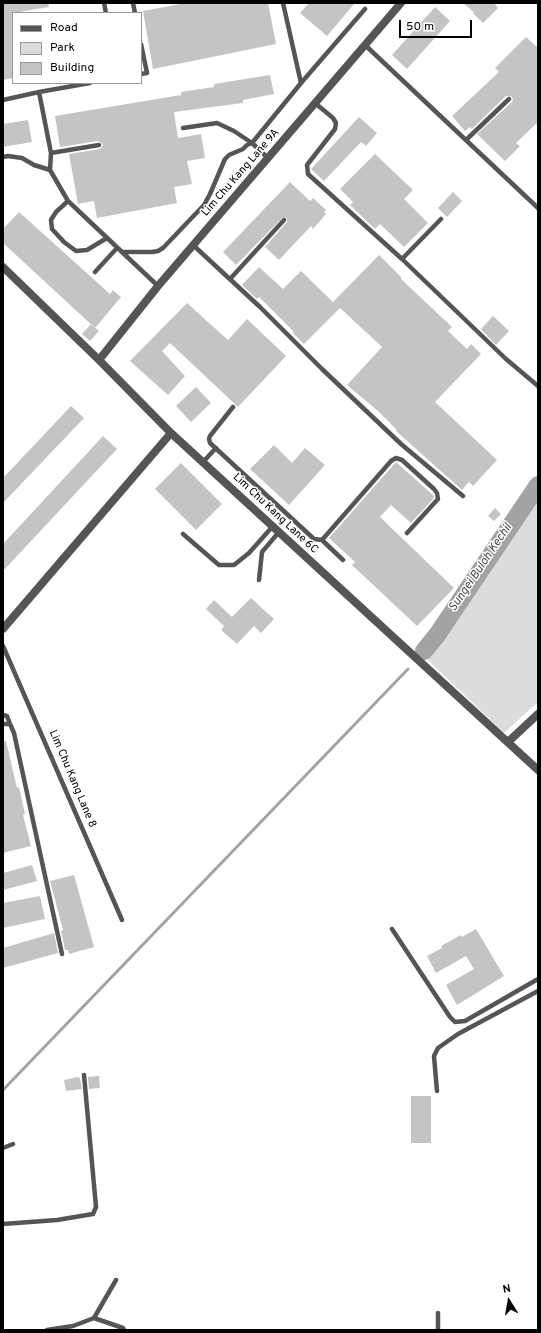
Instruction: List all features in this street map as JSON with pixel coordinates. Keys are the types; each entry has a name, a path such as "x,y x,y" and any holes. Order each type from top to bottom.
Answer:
{"street":[{"name":"Lim Chu Kang Lane 9A","path":"99,360 158,286 401,3"},
{"name":"Lim Chu Kang Lane 6C","path":"3,267 99,360 171,433 538,770"},
{"path":"3,628 171,433"},
{"path":"508,742 538,714"}],"lane":[{"path":"283,3 301,83"},
{"path":"122,252 152,252 163,248 204,205 225,159 229,155 252,143 301,83 365,9"},
{"path":"365,45 538,208"},
{"path":"142,49 147,73 142,74"},
{"path":"3,100 84,84"},
{"path":"39,92 51,153 50,170 68,200 158,286"},
{"path":"466,140 509,99"},
{"path":"315,103 333,118 336,123 335,129 307,165 308,174 402,259 506,359 538,386"},
{"path":"183,128 217,123 234,131 252,143 268,158"},
{"path":"51,153 100,144"},
{"path":"3,156 22,158 34,165 50,170"},
{"path":"68,200 56,212 52,220 52,229 64,242 76,251 87,250 107,238"},
{"path":"402,259 441,219"},
{"path":"230,279 284,220"},
{"path":"193,245 260,307 322,369 401,444 463,496"},
{"path":"95,272 117,248"},
{"path":"233,407 209,439 210,443 314,539 322,540 343,560"},
{"path":"203,462 216,448"},
{"path":"322,540 391,461 396,458 402,460 434,489 437,493 438,499 407,532"},
{"path":"183,534 219,565 234,565 249,553 273,526"},
{"path":"259,580 262,552 279,532"},
{"name":"Lim Chu Kang Lane 8","path":"3,646 122,920"},
{"path":"3,715 7,716 14,733 62,954"},
{"path":"3,724 10,724"},
{"path":"392,929 450,1017 455,1022 465,1021 538,979"},
{"path":"437,1092 434,1056 438,1048 458,1034 538,991"},
{"path":"3,1224 57,1220 93,1214 96,1207 84,1076"},
{"path":"3,1148 13,1144"},
{"path":"47,1330 73,1328 94,1318 116,1280"},
{"path":"438,1313 438,1330"},
{"path":"94,1318 123,1328 124,1330"}],"green space":[{"path":"538,497 538,702 504,733 428,660"}],"building":[{"path":"3,3 48,3 49,7 12,12 12,78 3,80"},
{"path":"186,3 268,3 276,44 153,69 143,11"},
{"path":"309,3 355,3 327,36 300,13"},
{"path":"463,3 494,3 498,8 483,23 473,13 474,12"},
{"path":"435,7 450,21 407,69 392,55"},
{"path":"526,37 538,48 538,122 516,143 520,146 505,161 477,134 512,102 513,99 511,96 506,96 472,129 470,127 465,131 452,116 499,72 495,68"},
{"path":"270,75 274,94 243,100 243,103 174,112 178,138 201,134 205,158 187,161 192,184 174,187 177,203 97,218 94,201 78,204 69,154 100,149 103,144 98,141 60,147 55,116 181,95 181,92 214,87 214,84"},
{"path":"359,117 377,133 366,146 361,142 324,181 311,169"},
{"path":"28,120 32,142 3,147 3,124"},
{"path":"375,154 413,190 404,199 428,223 404,247 380,224 375,229 350,205 353,202 340,189"},
{"path":"290,182 310,201 313,198 326,210 324,212 326,214 313,229 311,226 279,260 265,247 287,222 287,218 283,217 236,265 223,252"},
{"path":"453,192 462,201 447,217 438,208"},
{"path":"19,212 110,294 113,290 121,297 95,328 3,243 3,229"},
{"path":"379,255 402,278 401,279 452,327 448,331 467,349 471,344 481,354 435,402 497,460 473,486 469,482 462,490 396,431 397,430 378,411 347,385 382,347 340,308 304,344 259,297 257,299 242,285 259,267 283,289 301,271 333,302"},
{"path":"187,303 228,340 247,319 286,356 238,407 170,343 162,351 185,376 168,395 130,361"},
{"path":"493,316 509,331 496,345 481,329"},
{"path":"91,324 99,331 90,341 82,334"},
{"path":"196,387 211,403 191,422 176,406"},
{"path":"71,406 84,418 3,503 3,478"},
{"path":"103,436 117,449 3,571 3,544"},
{"path":"274,445 292,463 305,448 325,465 289,505 250,469"},
{"path":"396,462 434,496 434,498 411,523 391,505 380,517 454,588 417,626 352,565 355,562 329,538"},
{"path":"181,463 222,504 196,530 155,489"},
{"path":"495,508 501,514 494,521 488,516"},
{"path":"251,598 274,619 261,633 254,626 237,644 221,630 224,626 206,609 214,600 232,617"},
{"path":"3,741 6,741 17,788 19,787 25,814 23,815 31,846 3,853"},
{"path":"32,865 37,881 3,890 3,873"},
{"path":"74,875 94,947 69,954 68,950 65,950 61,931 63,930 50,881"},
{"path":"40,896 45,919 3,928 3,903"},
{"path":"476,929 504,976 457,1005 446,985 474,969 466,956 436,973 427,956 442,948 441,946"},
{"path":"54,933 58,953 3,968 3,948"},
{"path":"99,1076 100,1088 89,1089 88,1077"},
{"path":"77,1077 80,1078 82,1089 66,1091 64,1080"},
{"path":"411,1096 431,1096 431,1143 411,1143"}],"waterway":[{"name":"Sungei Buloh Kechil","path":"424,651 437,635 538,485"},
{"path":"3,1090 408,669"}]}
